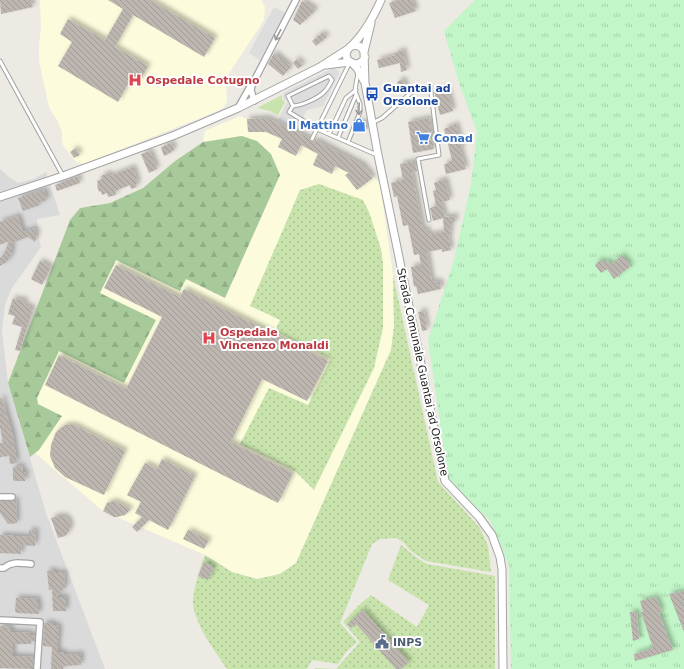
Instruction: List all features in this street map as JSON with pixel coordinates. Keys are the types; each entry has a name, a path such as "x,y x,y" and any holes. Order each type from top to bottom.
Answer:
{"street":[{"path":"238,108 252,85 296,0"},
{"path":"351,63 346,56 349,48 363,32 373,17 381,0"},
{"name":"Strada Comunale Guantai ad Orsolone","path":"373,17 364,55 365,83 378,155 445,481 478,517 492,535 500,557 502,569 503,669"},
{"path":"0,198 174,135 254,101 320,67 349,48 359,46 362,48 364,55 363,60 360,63 320,67"},
{"name":"Strada Comunale Guantai ad Orsolone","path":"351,63 365,83"},
{"path":"252,85 251,90 254,101"},
{"path":"0,497 12,497"},
{"path":"0,568 4,568 8,564 12,563 31,564"},
{"path":"0,620 40,622 37,669"}],"lane":[{"path":"0,62 63,176"},
{"path":"312,139 351,63"},
{"path":"348,142 360,112 360,104 356,94 358,71"},
{"path":"293,106 288,96 329,76 332,80 326,90 300,105 293,106 289,112 317,129 378,155"},
{"path":"372,123 382,118 412,92 430,85 439,155 418,159 429,220"},
{"path":"329,134 346,98 356,90"},
{"path":"338,138 356,94"}],"shaded area":[{"name":"Ospedale Cotugno","path":"40,0 261,0 265,7 264,20 228,75 226,85 227,101 224,107 203,117 83,164 76,162 63,145 62,132 49,107 39,61 41,29"},
{"path":"274,7 286,13 260,60 249,53"},
{"path":"333,68 339,71 339,74 323,106 307,110 296,129 278,120 287,102 283,98 283,93"},
{"name":"Ospedale Vincenzo Monaldi","path":"240,116 247,119 267,118 323,144 363,165 380,184 393,275 394,326 391,350 296,563 280,574 257,579 232,572 205,555 103,511 35,453 8,383 80,208 110,203 143,188 175,161 203,142 205,131"},
{"path":"0,169 18,183 34,179 46,172 60,215 37,219 37,232 41,247 12,288 5,305 2,331 8,383 46,513 105,669 0,669"}],"green space":[{"path":"475,0 684,0 684,669 511,669 509,566 491,522 448,479 428,340 454,260 471,184 477,132 459,83 444,31"},
{"path":"282,95 282,99 285,102 278,115 270,111 257,108"},
{"path":"242,136 257,141 271,154 280,175 225,298 186,279 180,291 116,260 100,293 156,320 124,383 59,351 37,398 38,404 62,416 39,450 30,457 8,383 70,220 80,208 110,203 143,188 175,161 203,142"},
{"path":"319,184 363,200 369,212 381,249 383,264 383,328 374,368 314,490 295,471 240,444 269,388 308,405 331,359 275,331 280,320 250,306 300,190"},
{"path":"393,275 438,482 480,528 488,546 491,572 426,561 396,538 380,539 372,544 340,623 357,642 346,652 338,664 312,660 307,669 227,669 201,629 193,603 197,579 205,555 232,572 257,579 280,574 296,563 391,350 394,326"},
{"path":"401,545 425,563 495,576 495,669 336,669 360,642 343,622 371,595 417,627 429,605 388,580"},
{"path":"315,668 336,669 315,669"}],"building":[{"path":"0,0 31,0 33,7 1,14"},
{"path":"108,0 150,0 215,38 204,57 133,15 115,47 148,66 140,81 132,77 118,102 58,66 72,42 60,34 68,19 105,40 123,9"},
{"path":"398,0 412,0 416,11 395,18 389,3"},
{"path":"302,1 316,10 300,25 293,20"},
{"path":"322,33 327,37 316,46 312,41"},
{"path":"403,50 407,70 401,72 400,63 379,68 377,60 396,55 395,53"},
{"path":"274,53 291,67 283,76 268,64"},
{"path":"297,59 303,65 298,69 293,63"},
{"path":"403,79 407,90 400,92 397,82"},
{"path":"447,88 453,111 440,115 434,91"},
{"path":"267,118 309,138 311,142 315,140 363,165 373,178 357,190 345,175 349,173 335,166 332,174 313,165 318,154 301,145 296,156 278,147 282,139 266,132 248,132 247,119"},
{"path":"429,118 434,149 413,153 408,122"},
{"path":"360,121 368,126 365,132 357,128"},
{"path":"456,124 462,148 460,149 466,169 446,174 444,165 452,160 444,129"},
{"path":"172,143 174,150 164,156 161,147"},
{"path":"76,148 80,155 74,158 70,152"},
{"path":"150,151 157,169 149,173 141,154"},
{"path":"415,161 417,171 412,172 423,230 427,229 429,235 444,232 443,218 433,221 430,208 436,206 433,191 436,190 434,183 445,179 450,200 441,202 445,217 456,216 454,223 451,224 449,240 451,250 442,252 442,249 427,252 432,282 440,281 441,289 418,294 416,286 414,287 411,267 421,265 419,254 414,255 408,225 403,226 397,196 394,197 391,183 403,180 400,164"},
{"path":"133,167 138,183 136,184 137,187 131,189 130,185 115,191 116,195 108,197 107,193 102,195 101,191 99,192 97,181 102,179 101,176 109,173 110,176"},
{"path":"78,176 80,183 57,191 55,185"},
{"path":"44,190 47,200 39,203 40,205 23,211 18,198"},
{"path":"18,216 23,232 35,228 37,234 35,242 28,237 12,243 10,258 0,266 0,258 4,254 9,241 0,245 0,222"},
{"path":"622,255 631,266 614,279 607,269 601,273 595,265 601,259 604,263 607,260 611,265"},
{"path":"40,261 51,267 42,285 31,279"},
{"path":"116,265 180,297 184,289 328,361 307,401 262,379 231,442 293,473 278,503 45,385 59,355 126,389 162,317 104,288"},
{"path":"13,298 26,301 24,305 33,308 20,351 15,350 22,327 12,324 15,316 8,314"},
{"path":"424,311 427,330 422,331 418,312"},
{"path":"0,398 2,398 13,436 17,463 10,464 9,456 0,457 0,443 3,443 0,427"},
{"path":"65,425 74,425 125,451 104,495 65,477 55,468 50,456 51,445 56,432"},
{"path":"162,459 195,476 168,530 149,520 137,532 132,527 142,517 135,513 141,502 127,495 145,463 157,469"},
{"path":"22,466 23,472 26,472 25,481 14,481 13,467"},
{"path":"16,499 17,523 8,524 0,513 0,501 12,501"},
{"path":"114,501 131,509 125,515 117,517 103,511 107,503"},
{"path":"58,516 67,518 71,526 65,536 58,538 51,518"},
{"path":"29,530 36,531 35,546 22,545 21,554 0,553 0,535 29,537"},
{"path":"188,530 209,540 204,549 183,539"},
{"path":"204,562 214,567 208,580 198,576"},
{"path":"52,570 57,573 64,572 65,587 56,597 66,597 66,611 53,611 52,589 49,590 47,571"},
{"path":"684,591 684,632 669,594"},
{"path":"656,597 662,611 659,613 673,650 635,661 634,654 653,648 641,612 643,612 640,601"},
{"path":"16,598 38,599 39,614 17,613 15,611"},
{"path":"363,610 409,662 401,669 396,669 356,624 351,628 347,624"},
{"path":"630,612 637,612 639,639 633,641"},
{"path":"44,623 53,623 53,625 59,626 58,652 64,652 64,655 81,654 81,665 64,666 63,669 51,669 52,647 43,646"},
{"path":"0,626 11,627 11,632 30,633 30,635 35,635 35,641 31,641 31,644 13,644 13,656 34,657 33,669 0,668"}],"place":[{"name":"Ospedale Cotugno","path":"135,80"},
{"name":"Guantai ad Orsolone","path":"372,94"},
{"name":"Il Mattino","path":"359,125"},
{"name":"Conad","path":"423,138"},
{"name":"Ospedale Vincenzo Monaldi","path":"209,338"},
{"name":"INPS","path":"382,642"}]}
